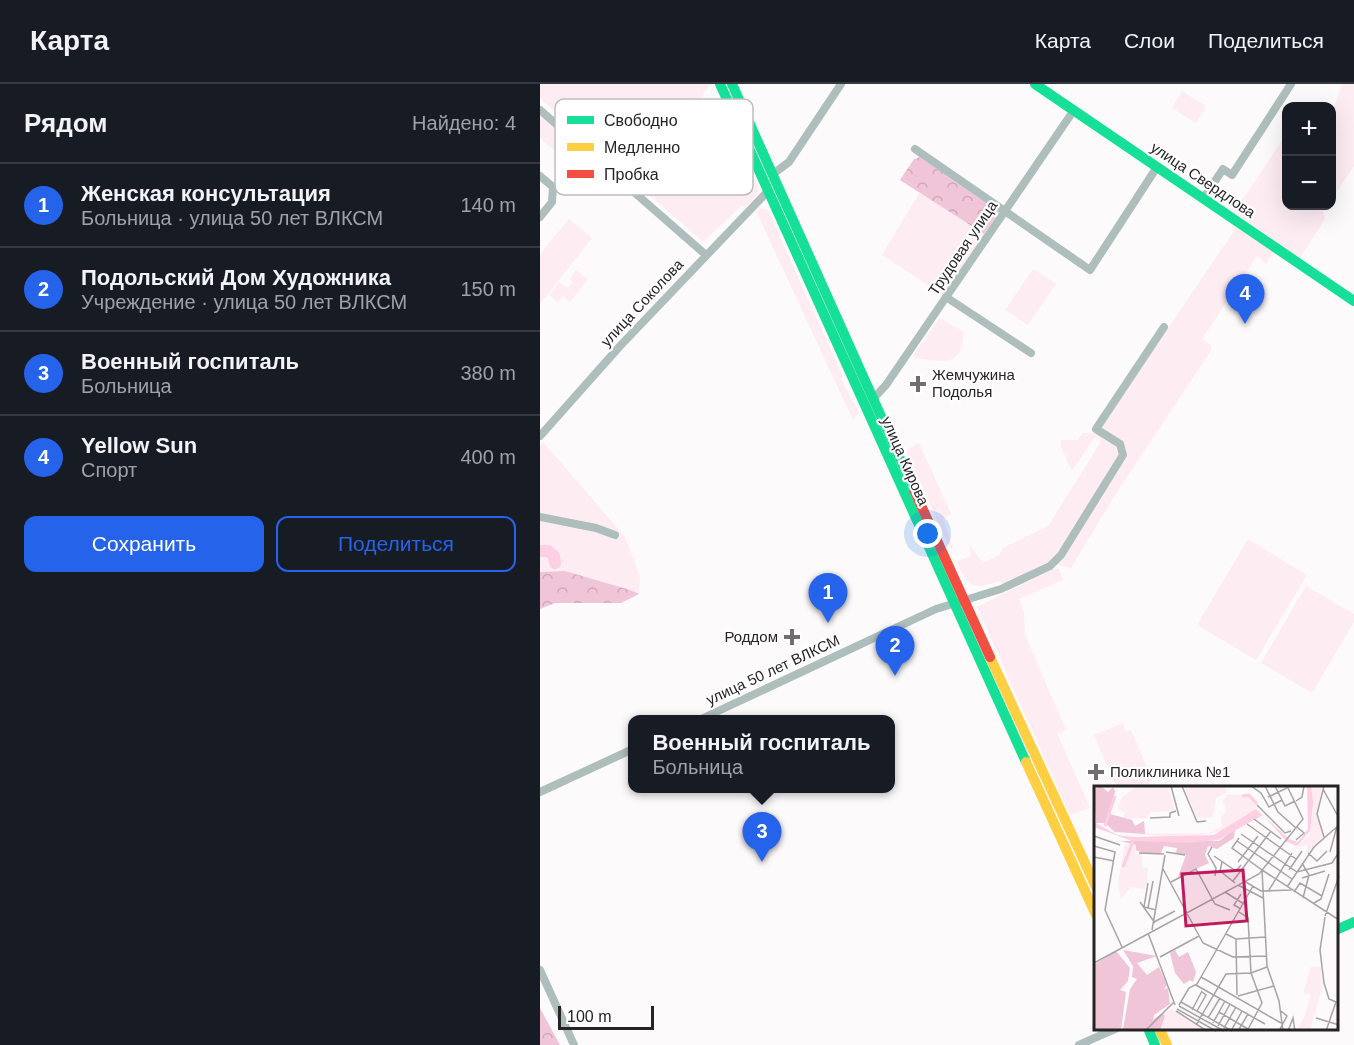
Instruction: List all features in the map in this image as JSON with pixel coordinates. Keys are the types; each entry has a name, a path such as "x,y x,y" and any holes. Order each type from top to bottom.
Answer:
{"main road":[{"name":"улица Свердлова","path":"1035,84 1354,301"},
{"name":"улица Кирова","path":"726,85 733,99"},
{"name":"улица Кирова","path":"726,85 733,99"},
{"name":"улица Кирова","path":"753,143 1094,910"},
{"name":"улица Кирова","path":"753,143 772,183"},
{"name":"улица Кирова","path":"831,318 873,399 874,417"},
{"name":"улица Кирова","path":"958,602 1094,883"},
{"path":"1339,929 1354,922"},
{"path":"1148,1030 1155,1045"},
{"path":"1160,1030 1167,1045"}],"street":[{"name":"улица Соколова","path":"540,436 772,183 789,162 841,84"},
{"path":"1203,199 1223,169 1232,175 1291,84"},
{"path":"540,110 555,123"},
{"name":"Трудовая улица","path":"873,399 886,385 1074,110"},
{"path":"915,149 1090,270 1157,167"},
{"path":"540,176 553,187 552,202 540,217"},
{"path":"637,195 706,255"},
{"path":"946,297 1031,353"},
{"name":"улица 50 лет ВЛКСМ","path":"710,715 913,619 1001,589 1050,566 1061,555 1123,455 1120,444 1096,429 1164,327"},
{"path":"540,517 596,528 615,535"},
{"path":"540,792 628,752"},
{"path":"540,970 574,1045"},
{"path":"1079,1045 1115,1030"}],"shaded area":[{"path":"540,84 710,84 700,99 555,99 555,111 540,98"},
{"path":"1342,84 1354,84 1354,166 1336,193 1336,156 1336,103"},
{"path":"1182,91 1206,106 1196,123 1172,108"},
{"path":"540,112 555,126 555,150 540,138"},
{"path":"1282,140 1282,210 1325,210 1323,213 1325,219 1300,258 1230,211 1246,195"},
{"path":"753,175 758,186 758,194 746,207 741,206 702,241 649,195 753,195"},
{"path":"920,192 984,234 943,295 882,255"},
{"path":"761,208 768,210 843,377 841,379 859,413 853,420 756,211"},
{"path":"569,219 592,238 540,304 540,254"},
{"path":"1238,225 1273,252 1266,264 1257,256 1202,339 1212,346 1210,352 1115,495 1071,568 1049,563 1003,584 998,581 982,586 972,584 956,562 971,556 969,544 983,563 999,555 1003,548 1048,526 1100,443 1097,434 1072,471 1061,447 1061,440 1078,440 1083,433 1097,433"},
{"path":"1033,269 1056,284 1028,325 1005,310"},
{"path":"576,270 588,279 570,302 563,296 558,302 549,295 559,282 568,288 573,282 570,279"},
{"path":"940,318 963,332 959,352 955,357 942,361 914,358 913,355"},
{"path":"543,442 625,537 640,576 639,594 630,590 540,572 540,446"},
{"path":"919,443 951,514 943,518 953,548 950,549 907,453 907,450"},
{"path":"1248,539 1307,575 1256,660 1197,625"},
{"path":"1052,569 1059,569 1063,580 1019,599 1024,611 1025,635 1066,730 1057,733 1090,808 1070,815 977,607"},
{"path":"1306,586 1354,614 1354,622 1312,693 1261,663"},
{"path":"1123,723 1126,732 1131,730 1153,781 1141,786 1116,786 1094,735"}],"green space":[{"path":"920,157 999,212 984,234 900,180 914,159"},
{"path":"565,571 639,594 621,603 555,603 540,609 540,572"},
{"path":"540,1008 560,1045 540,1045"}],"waterway":[{"path":"540,551 548,551 554,556 555,563"}],"traffic: fast":[{"path":"720,84 727,99"},
{"path":"732,84 739,99"},
{"path":"1035,84 1354,301"},
{"path":"753,131 914,490"},
{"path":"753,157 1026,762"},
{"path":"1339,929 1354,922"},
{"path":"1149,1030 1155,1045"}],"traffic: slow":[{"path":"990,657 1094,883"},
{"path":"1026,762 1094,911"},
{"path":"1160,1030 1167,1045"}],"traffic: jam":[{"path":"914,490 990,657"}],"place":[{"name":"Yellow Sun","path":"1245,324"},
{"name":"Жемчужина Подолья","path":"918,384"},
{"name":"Женская консультация","path":"828,623"},
{"name":"Роддом","path":"792,637"},
{"name":"Подольский Дом Художника","path":"895,676"},
{"name":"Поликлиника №1","path":"1096,772"},
{"name":"Военный госпиталь","path":"762,862"}]}
